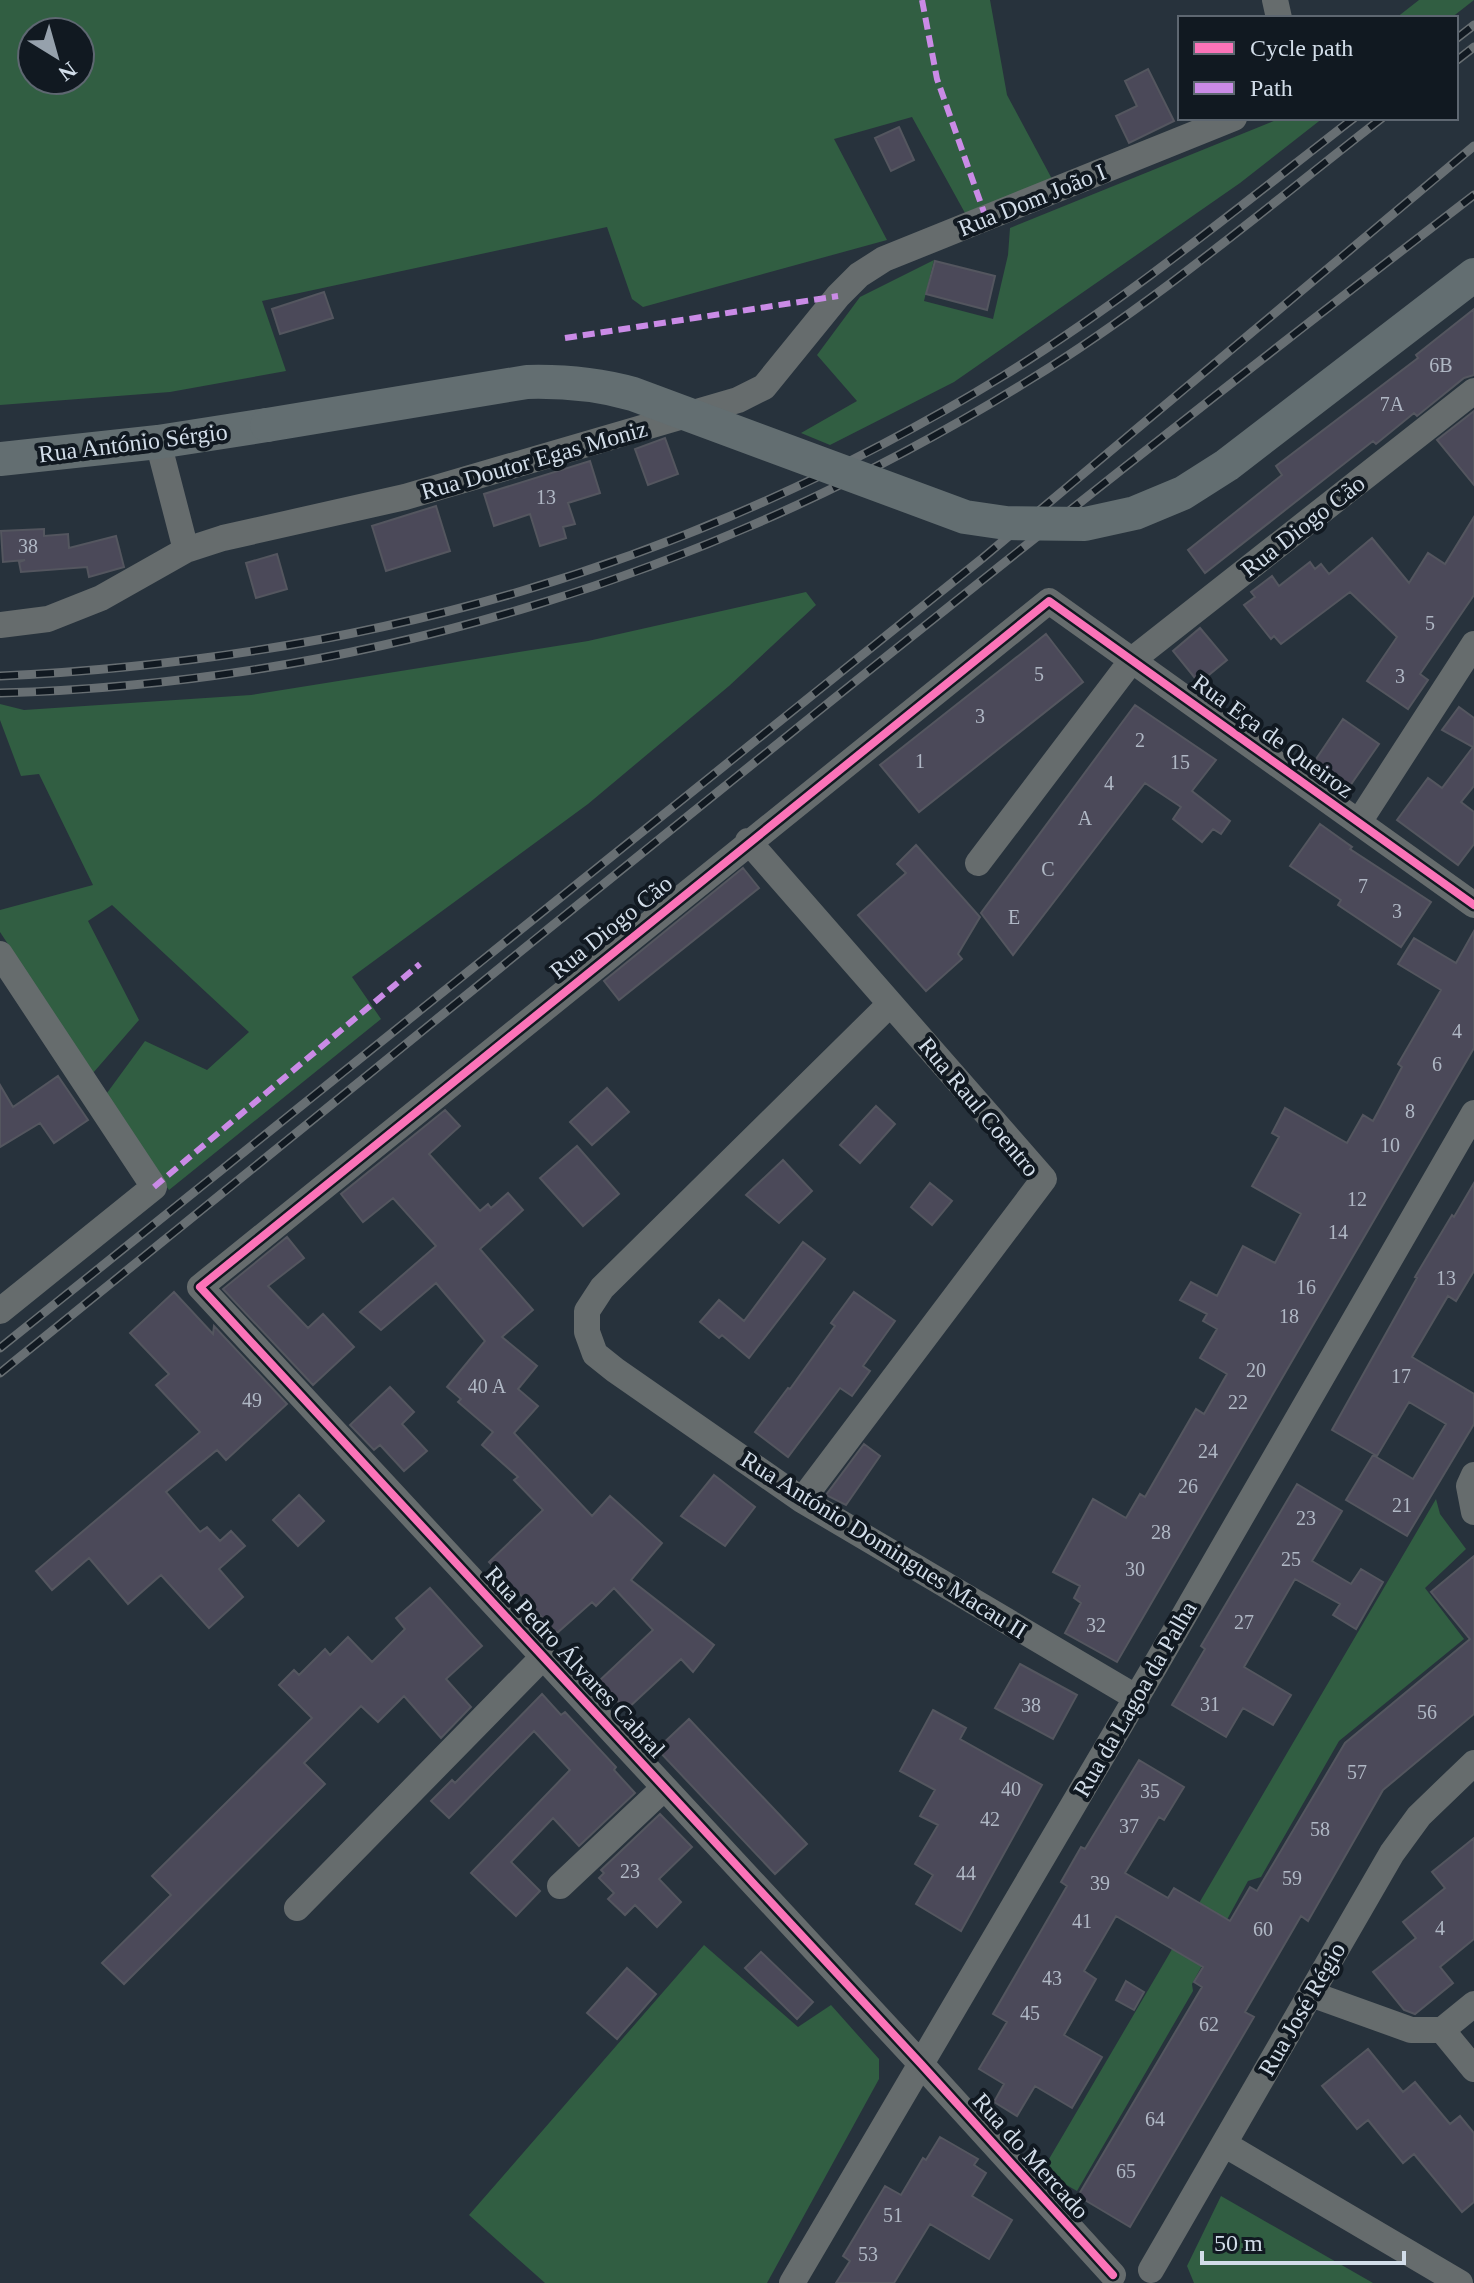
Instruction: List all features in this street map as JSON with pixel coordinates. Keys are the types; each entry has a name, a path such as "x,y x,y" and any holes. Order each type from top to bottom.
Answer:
{"main road":[{"name":"Rua António Sérgio","path":"0,459 158,442 527,382 566,380 597,384 633,394 965,517 1006,523 1085,524 1145,510 1206,480 1474,275"}],"street":[{"name":"Rua Dom João I","path":"838,296 859,275 884,259 1229,120"},
{"name":"Rua Doutor Egas Moniz","path":"0,625 48,619 101,598 186,550 223,538 405,497 738,400 764,387 838,296"},
{"name":"Rua Diogo Cão","path":"978,863 1132,660 1474,391"},
{"path":"158,442 186,550"},
{"name":"Rua Diogo Cão","path":"200,1287 748,841 1049,601"},
{"name":"Rua Eça de Queiroz","path":"1049,601 1474,905"},
{"path":"1359,822 1474,644"},
{"name":"Rua Raul Coentro","path":"748,841 1044,1179 802,1500"},
{"path":"0,954 154,1187 0,1311"},
{"name":"Rua António Domingues Macau II","path":"890,1004 602,1288 587,1311 587,1332 595,1354 615,1370 802,1500 1137,1698"},
{"name":"Rua da Lagoa da Palha","path":"792,2283 1137,1698 1474,1113"},
{"name":"Rua Pedro Álvares Cabral","path":"200,1287 921,2064"},
{"path":"1474,1475 1469,1486 1474,1512"},
{"path":"297,1908 543,1657"},
{"name":"Rua José Régio","path":"1157,2276 1224,2144 1392,1853 1419,1816 1474,1763"},
{"path":"560,1886 664,1788"},
{"path":"1311,1994 1411,2030 1442,2030 1474,2004"},
{"path":"1442,2030 1474,2069"},
{"name":"Rua do Mercado","path":"921,2064 1110,2279"},
{"path":"1224,2144 1460,2283"},
{"path":"1110,2279 1131,2266 1157,2276"}],"green space":[{"path":"0,0 990,0 1007,95 1052,179 965,213 912,117 834,139 887,240 643,307 632,299 607,227 262,301 286,371 170,392 0,405"},
{"path":"1419,0 1474,0 1454,16 1399,16"},
{"path":"1276,120 1320,120 1240,183 954,382 830,445 801,433 857,401 817,355 860,297 934,260 924,301 993,319 1008,255 1010,228"},
{"path":"806,592 816,605 729,686 588,804 352,977 381,1019 169,1190 126,1129 107,1093 145,1041 207,1070 249,1032 112,905 88,921 139,1020 93,1073 0,932 0,910 93,885 39,774 21,776 0,720 0,704 24,710 251,695 588,641"},
{"path":"1436,1499 1440,1514 1466,1549 1425,1588 1464,1639 1339,1741 1261,1877 1248,1881 1192,1984 1193,1991 1077,2191 1042,2171"},
{"path":"704,1945 798,2027 831,2005 879,2059 879,2079 767,2283 545,2283 469,2215"},
{"path":"1221,2196 1373,2283 1194,2283 1187,2266"}],"building":[{"path":"1148,69 1174,121 1129,143 1116,116 1137,106 1125,81"},
{"path":"899,127 914,160 891,171 875,138"},
{"path":"935,261 995,276 987,310 926,294"},
{"path":"324,292 333,318 280,334 272,309"},
{"path":"1474,309 1474,375 1464,378 1417,416 1414,413 1376,444 1373,441 1205,573 1188,550 1282,475 1276,466 1418,358 1416,355"},
{"path":"1474,411 1474,485 1437,440"},
{"path":"665,438 678,474 648,485 635,449"},
{"path":"590,461 600,493 568,503 575,524 563,527 566,538 540,546 530,514 494,526 484,494"},
{"path":"436,506 450,551 386,571 372,526"},
{"path":"1474,517 1474,595 1420,674 1428,680 1408,709 1367,681 1397,637 1350,592 1281,644 1274,636 1271,639 1244,605 1255,597 1251,592 1272,576 1279,586 1310,562 1315,569 1321,564 1329,574 1372,538 1409,583 1428,553 1445,564"},
{"path":"44,529 44,536 68,534 69,548 116,536 124,567 89,577 87,567 21,572 19,562 25,560 3,562 1,531"},
{"path":"277,554 287,589 256,598 246,563"},
{"path":"1200,628 1227,660 1199,683 1173,651"},
{"path":"1046,634 1083,682 919,812 880,765"},
{"path":"1135,705 1216,760 1192,791 1230,821 1221,834 1213,829 1202,842 1173,819 1181,807 1145,783 1013,955 981,913"},
{"path":"1459,707 1474,718 1474,786 1461,802 1474,812 1474,844 1458,865 1397,820 1428,778 1442,788 1473,747 1442,730"},
{"path":"1343,719 1379,744 1345,793 1310,768"},
{"path":"1320,824 1352,847 1350,849 1431,902 1401,947 1338,905 1341,900 1290,866"},
{"path":"916,845 980,917 958,954 962,959 926,991 858,915 906,873 897,864"},
{"path":"743,868 759,888 619,1000 604,981"},
{"path":"1474,931 1474,1048 1117,1662 1065,1633 1081,1603 1074,1598 1080,1586 1053,1572 1093,1499 1126,1518 1140,1494 1145,1497 1196,1409 1204,1414 1227,1374 1200,1358 1217,1329 1203,1321 1207,1314 1180,1300 1191,1282 1217,1296 1243,1246 1275,1263 1301,1214 1252,1186 1279,1137 1272,1133 1285,1108 1347,1143 1363,1115 1373,1121 1402,1067 1398,1064 1441,990 1398,964 1414,938 1456,963"},
{"path":"58,1076 88,1120 54,1143 40,1123 0,1147 0,1085 13,1107"},
{"path":"607,1088 629,1112 592,1145 570,1122"},
{"path":"876,1106 895,1124 860,1163 840,1145"},
{"path":"445,1110 460,1126 429,1154 480,1211 488,1204 491,1208 508,1193 523,1210 480,1249 533,1310 502,1337 537,1366 518,1389 538,1406 514,1433 592,1516 610,1496 662,1543 631,1580 714,1645 693,1672 681,1659 626,1710 599,1681 653,1630 614,1588 596,1606 592,1602 557,1633 489,1562 543,1510 514,1480 518,1477 482,1445 493,1432 458,1402 461,1399 447,1387 485,1341 436,1283 381,1330 360,1312 436,1246 393,1198 363,1222 341,1194"},
{"path":"577,1146 619,1194 583,1226 540,1178"},
{"path":"783,1160 812,1191 779,1223 746,1195"},
{"path":"930,1183 952,1201 932,1225 911,1207"},
{"path":"1474,1183 1474,1271 1456,1301 1448,1296 1412,1357 1474,1394 1474,1424 1407,1536 1346,1500 1373,1455 1413,1479 1446,1424 1409,1402 1377,1456 1332,1430 1415,1277"},
{"path":"287,1237 304,1258 268,1286 308,1328 323,1314 354,1347 313,1385 223,1289"},
{"path":"803,1242 825,1259 749,1358 722,1335 719,1338 700,1322 719,1300 744,1321"},
{"path":"174,1292 213,1334 214,1326 287,1404 226,1460 217,1450 166,1492 200,1532 207,1527 220,1541 231,1531 245,1546 219,1569 243,1597 209,1628 161,1575 128,1604 89,1558 52,1590 36,1571 200,1432 156,1385 169,1374 130,1333"},
{"path":"854,1292 895,1321 863,1366 870,1371 852,1396 840,1388 788,1457 755,1432 835,1326 831,1323"},
{"path":"390,1387 414,1412 402,1424 427,1451 404,1471 380,1445 374,1450 350,1425"},
{"path":"864,1444 880,1456 846,1505 826,1495"},
{"path":"714,1475 755,1507 725,1546 681,1516"},
{"path":"1297,1484 1342,1511 1312,1561 1351,1584 1361,1569 1383,1582 1356,1629 1333,1615 1340,1604 1295,1579 1244,1667 1291,1695 1273,1725 1243,1708 1226,1737 1172,1705 1205,1649 1201,1646"},
{"path":"299,1495 324,1521 298,1546 273,1520"},
{"path":"1474,1556 1474,1714 1383,1790 1308,1921 1301,1916 1245,2012 1254,2017 1130,2227 1078,2196 1202,1987 1194,1982 1203,1967 1116,1916 1084,1971 1096,1979 1064,2035 1102,2057 1072,2108 1035,2086 1017,2116 994,2102 1004,2084 979,2069 1007,2022 993,2014 1067,1886 1061,1882 1081,1847 1085,1849 1139,1760 1184,1787 1164,1820 1159,1817 1125,1873 1168,1898 1174,1888 1230,1921 1250,1887 1257,1891 1345,1743 1470,1639 1431,1592"},
{"path":"430,1588 482,1646 446,1679 471,1707 441,1738 404,1696 378,1722 361,1706 304,1763 325,1784 124,1984 102,1963 171,1895 152,1876 312,1718 279,1685 294,1670 299,1675 325,1649 330,1655 348,1637 372,1662 405,1629 396,1618"},
{"path":"1020,1664 1077,1695 1053,1739 995,1708"},
{"path":"542,1694 561,1715 565,1712 616,1767 614,1770 635,1793 579,1846 553,1818 511,1862 540,1891 516,1916 471,1873 570,1770 534,1731 449,1818 431,1801 452,1780 455,1783"},
{"path":"933,1710 966,1728 960,1739 1042,1785 961,1931 916,1904 933,1875 915,1864 938,1825 920,1816 935,1790 900,1771"},
{"path":"689,1719 807,1844 775,1874 657,1749"},
{"path":"660,1814 692,1847 659,1879 681,1902 657,1927 635,1905 625,1915 608,1899 614,1893 599,1878 604,1873 601,1870"},
{"path":"1474,1838 1474,1939 1440,1967 1453,1983 1415,2014 1404,2010 1373,1972 1416,1938 1403,1922 1445,1888 1432,1872"},
{"path":"761,1952 813,2002 797,2019 745,1968"},
{"path":"627,1968 656,1994 617,2039 587,2013"},
{"path":"1126,1981 1144,1992 1134,2010 1116,2000"},
{"path":"1368,2049 1403,2092 1415,2082 1450,2124 1460,2116 1474,2133 1474,2202 1462,2212 1414,2154 1403,2163 1368,2120 1357,2129 1322,2086"},
{"path":"940,2137 978,2159 974,2165 986,2173 972,2196 1012,2220 989,2259 930,2224 894,2283 836,2283 850,2261 843,2256 885,2186 901,2195"}],"railway":[{"path":"1458,37 1474,25"},
{"path":"1458,59 1474,47"},
{"path":"0,676 135,666 267,649 395,624 521,591 644,550 766,501 885,443 1049,347 1182,252 1351,120"},
{"path":"0,693 137,685 272,667 405,640 536,605 665,561 791,508 913,447 1031,379 1122,319 1379,120"},
{"path":"0,1348 984,557 1474,146"},
{"path":"0,1373 917,632 1474,195"}],"marked path":[{"path":"922,0 937,79 986,218"},
{"path":"565,338 838,296"},
{"path":"154,1187 420,964"}],"cycle path":[{"path":"1113,2275 200,1287 1049,601 1474,905"}]}
